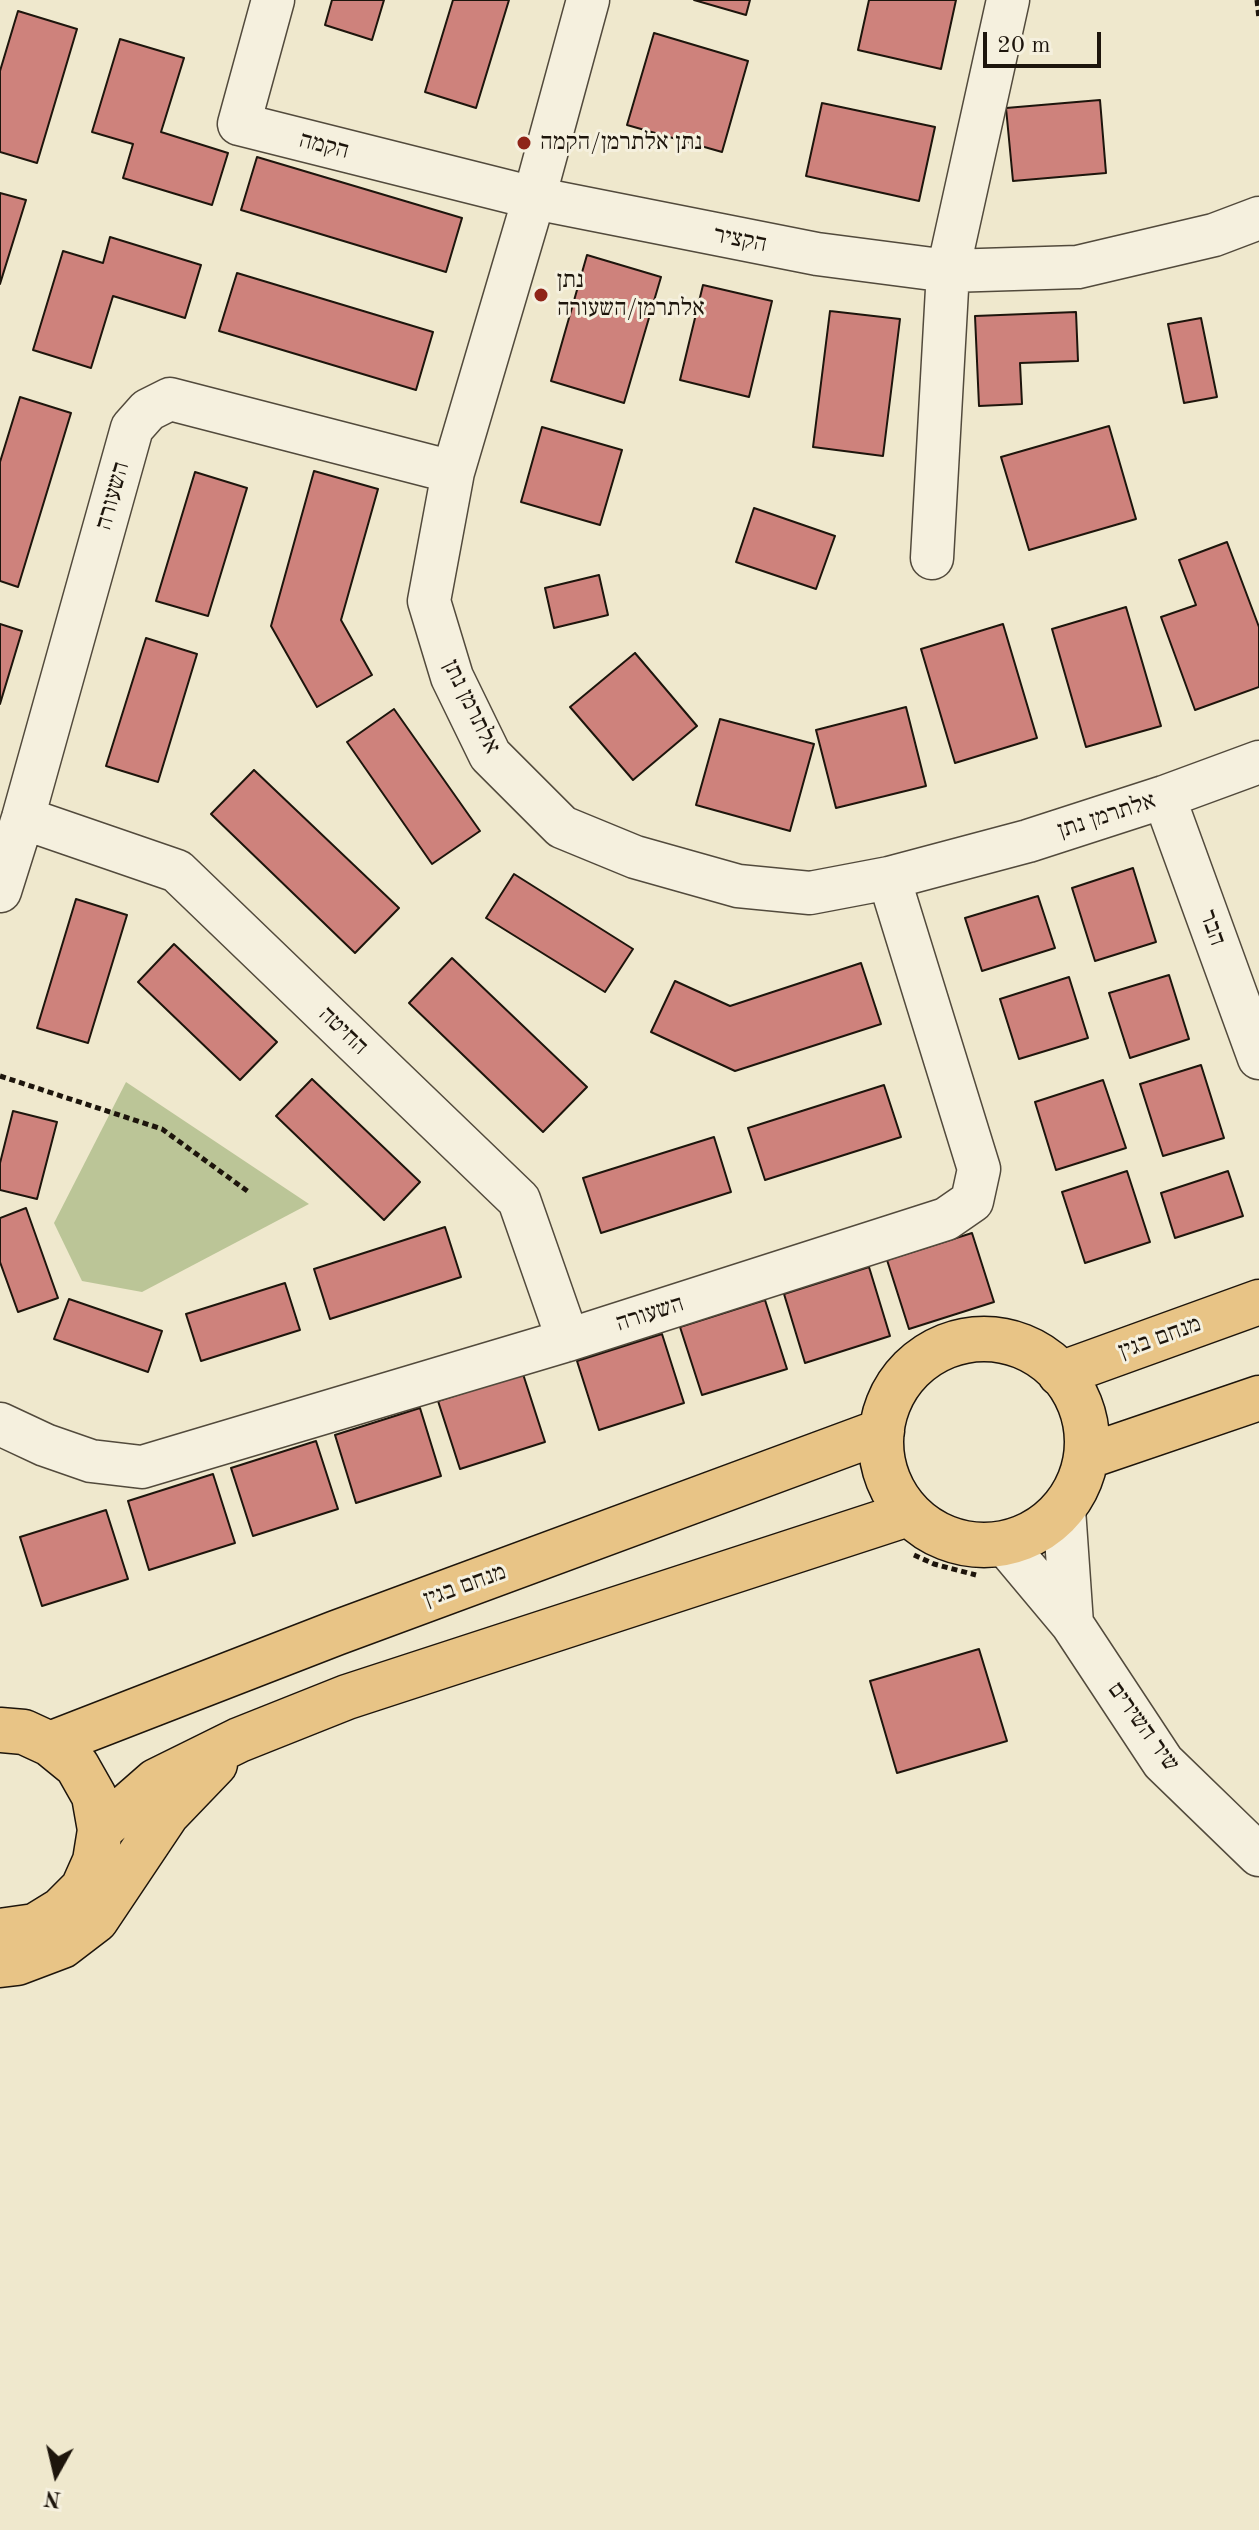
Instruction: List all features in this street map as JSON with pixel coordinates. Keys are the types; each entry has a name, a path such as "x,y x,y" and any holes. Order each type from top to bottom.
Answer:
{"main road":[{"name":"מנחם בגין","path":"1060,1374 1259,1302"},
{"path":"100,1830 156,1781 239,1740 347,1697 909,1533 937,1534 1016,1557 1037,1531 1064,1509 1081,1480 1088,1447 1084,1413 1070,1384 1046,1359 1016,1344 983,1338 950,1344 920,1361 897,1384 883,1417 880,1451 889,1485 909,1533"},
{"path":"1086,1457 1259,1398"},
{"name":"מנחם בגין","path":"50,1744 336,1633 882,1431"},
{"path":"0,1730 24,1732 50,1744 77,1766 94,1796 100,1830 95,1861 83,1888 61,1910 35,1926 0,1931"},
{"path":"0,1965 17,1963 62,1946 96,1920 167,1814 239,1740"}],"street":[{"name":"הקמה","path":"273,0 239,124 534,198"},
{"name":"אלתרמן נתן","path":"588,0 534,198 453,472 429,601 452,677 490,755 562,827 635,857 738,886 810,893 889,878 1028,841 1259,762"},
{"path":"932,558 948,271 1008,0"},
{"name":"הקציר","path":"534,198 817,254 948,271 1078,267 1214,235 1259,218"},
{"name":"השעורה","path":"0,891 132,428 148,410 170,399 453,472"},
{"name":"הבר","path":"1164,797 1259,1058"},
{"name":"החיטה","path":"23,818 177,871 519,1200 568,1340"},
{"name":"השעורה","path":"0,1424 45,1445 91,1461 142,1467 568,1340 946,1219 972,1201 979,1169 889,878"},
{"name":"שיר השירים","path":"1064,1509 1072,1624"},
{"name":"שיר השירים","path":"1016,1557 1072,1624 1163,1762 1259,1855"}],"path":[{"path":"1257,0 1259,19"},
{"path":"0,1076 162,1129 250,1193"},
{"path":"909,1533 934,1564 993,1579 1016,1557"}],"green space":[{"path":"126,1082 309,1204 142,1292 82,1281 54,1223"}],"building":[{"path":"332,0 384,0 372,40 325,25"},
{"path":"453,0 509,0 476,108 425,92"},
{"path":"694,0 750,0 746,15"},
{"path":"869,0 956,0 941,69 858,50"},
{"path":"18,11 77,29 37,163 0,152 0,71"},
{"path":"654,33 748,61 722,152 627,125"},
{"path":"120,39 184,58 161,132 228,153 212,205 123,178 133,144 92,132"},
{"path":"1100,100 1106,173 1013,181 1006,108"},
{"path":"822,103 935,127 919,201 806,176"},
{"path":"257,157 462,218 446,272 241,210"},
{"path":"0,193 26,200 0,284"},
{"path":"110,237 201,265 185,318 113,296 91,368 33,350 63,251 103,263"},
{"path":"587,255 661,277 624,403 551,381"},
{"path":"237,273 433,332 416,390 219,331"},
{"path":"703,285 772,301 749,397 680,380"},
{"path":"830,311 900,319 883,456 813,447"},
{"path":"1076,312 1078,361 1020,363 1022,404 979,406 975,316"},
{"path":"1201,318 1217,397 1184,403 1168,324"},
{"path":"20,397 71,413 18,587 0,581 0,462"},
{"path":"1109,426 1136,519 1029,550 1001,457"},
{"path":"542,427 622,450 600,525 521,502"},
{"path":"314,471 378,489 341,620 372,675 317,707 271,626"},
{"path":"195,472 247,488 208,616 156,601"},
{"path":"754,508 835,536 816,589 736,562"},
{"path":"1227,542 1259,627 1259,687 1195,710 1161,617 1196,605 1179,560"},
{"path":"599,575 608,615 554,628 545,588"},
{"path":"1126,607 1161,726 1086,747 1052,629"},
{"path":"0,624 22,631 0,704"},
{"path":"1003,624 1037,738 955,763 921,649"},
{"path":"146,638 197,654 158,782 106,766"},
{"path":"635,653 697,726 633,780 570,707"},
{"path":"906,707 926,786 836,808 816,730"},
{"path":"394,709 480,831 432,864 347,742"},
{"path":"720,719 814,744 790,831 696,805"},
{"path":"254,770 399,908 355,953 211,814"},
{"path":"1133,868 1156,942 1095,961 1072,888"},
{"path":"514,874 633,949 605,992 486,918"},
{"path":"1038,896 1055,948 982,971 965,918"},
{"path":"76,899 127,915 88,1043 37,1028"},
{"path":"174,944 277,1042 240,1080 138,982"},
{"path":"452,958 587,1087 543,1132 409,1003"},
{"path":"861,963 881,1024 735,1071 651,1032 675,981 730,1006"},
{"path":"1169,975 1189,1039 1130,1058 1109,993"},
{"path":"1069,977 1088,1038 1019,1059 1000,999"},
{"path":"1201,1065 1224,1138 1163,1156 1140,1084"},
{"path":"312,1079 420,1182 384,1220 276,1116"},
{"path":"1103,1080 1126,1148 1056,1170 1035,1102"},
{"path":"884,1085 901,1137 765,1180 748,1128"},
{"path":"13,1111 57,1122 37,1199 0,1190 0,1163"},
{"path":"714,1137 731,1192 601,1233 583,1178"},
{"path":"1127,1171 1150,1242 1085,1263 1062,1192"},
{"path":"1228,1171 1243,1216 1175,1238 1161,1193"},
{"path":"26,1208 58,1298 18,1312 0,1262 0,1218"},
{"path":"445,1227 461,1277 330,1319 314,1269"},
{"path":"972,1233 994,1302 909,1329 887,1260"},
{"path":"869,1267 890,1336 805,1363 784,1294"},
{"path":"285,1283 300,1330 201,1361 186,1314"},
{"path":"69,1299 162,1331 148,1372 54,1339"},
{"path":"765,1300 787,1369 702,1395 680,1327"},
{"path":"662,1334 684,1403 599,1430 577,1361"},
{"path":"523,1374 545,1442 460,1469 438,1401"},
{"path":"420,1408 441,1476 356,1503 335,1435"},
{"path":"316,1441 338,1509 253,1536 231,1468"},
{"path":"213,1474 235,1543 149,1570 128,1501"},
{"path":"106,1510 128,1579 42,1606 20,1537"},
{"path":"979,1649 1007,1741 897,1773 870,1681"}],"place":[{"name":"נתן אלתרמן/הקמה","path":"524,143"},
{"name":"נתן אלתרמן/השעורה","path":"541,295"}]}
